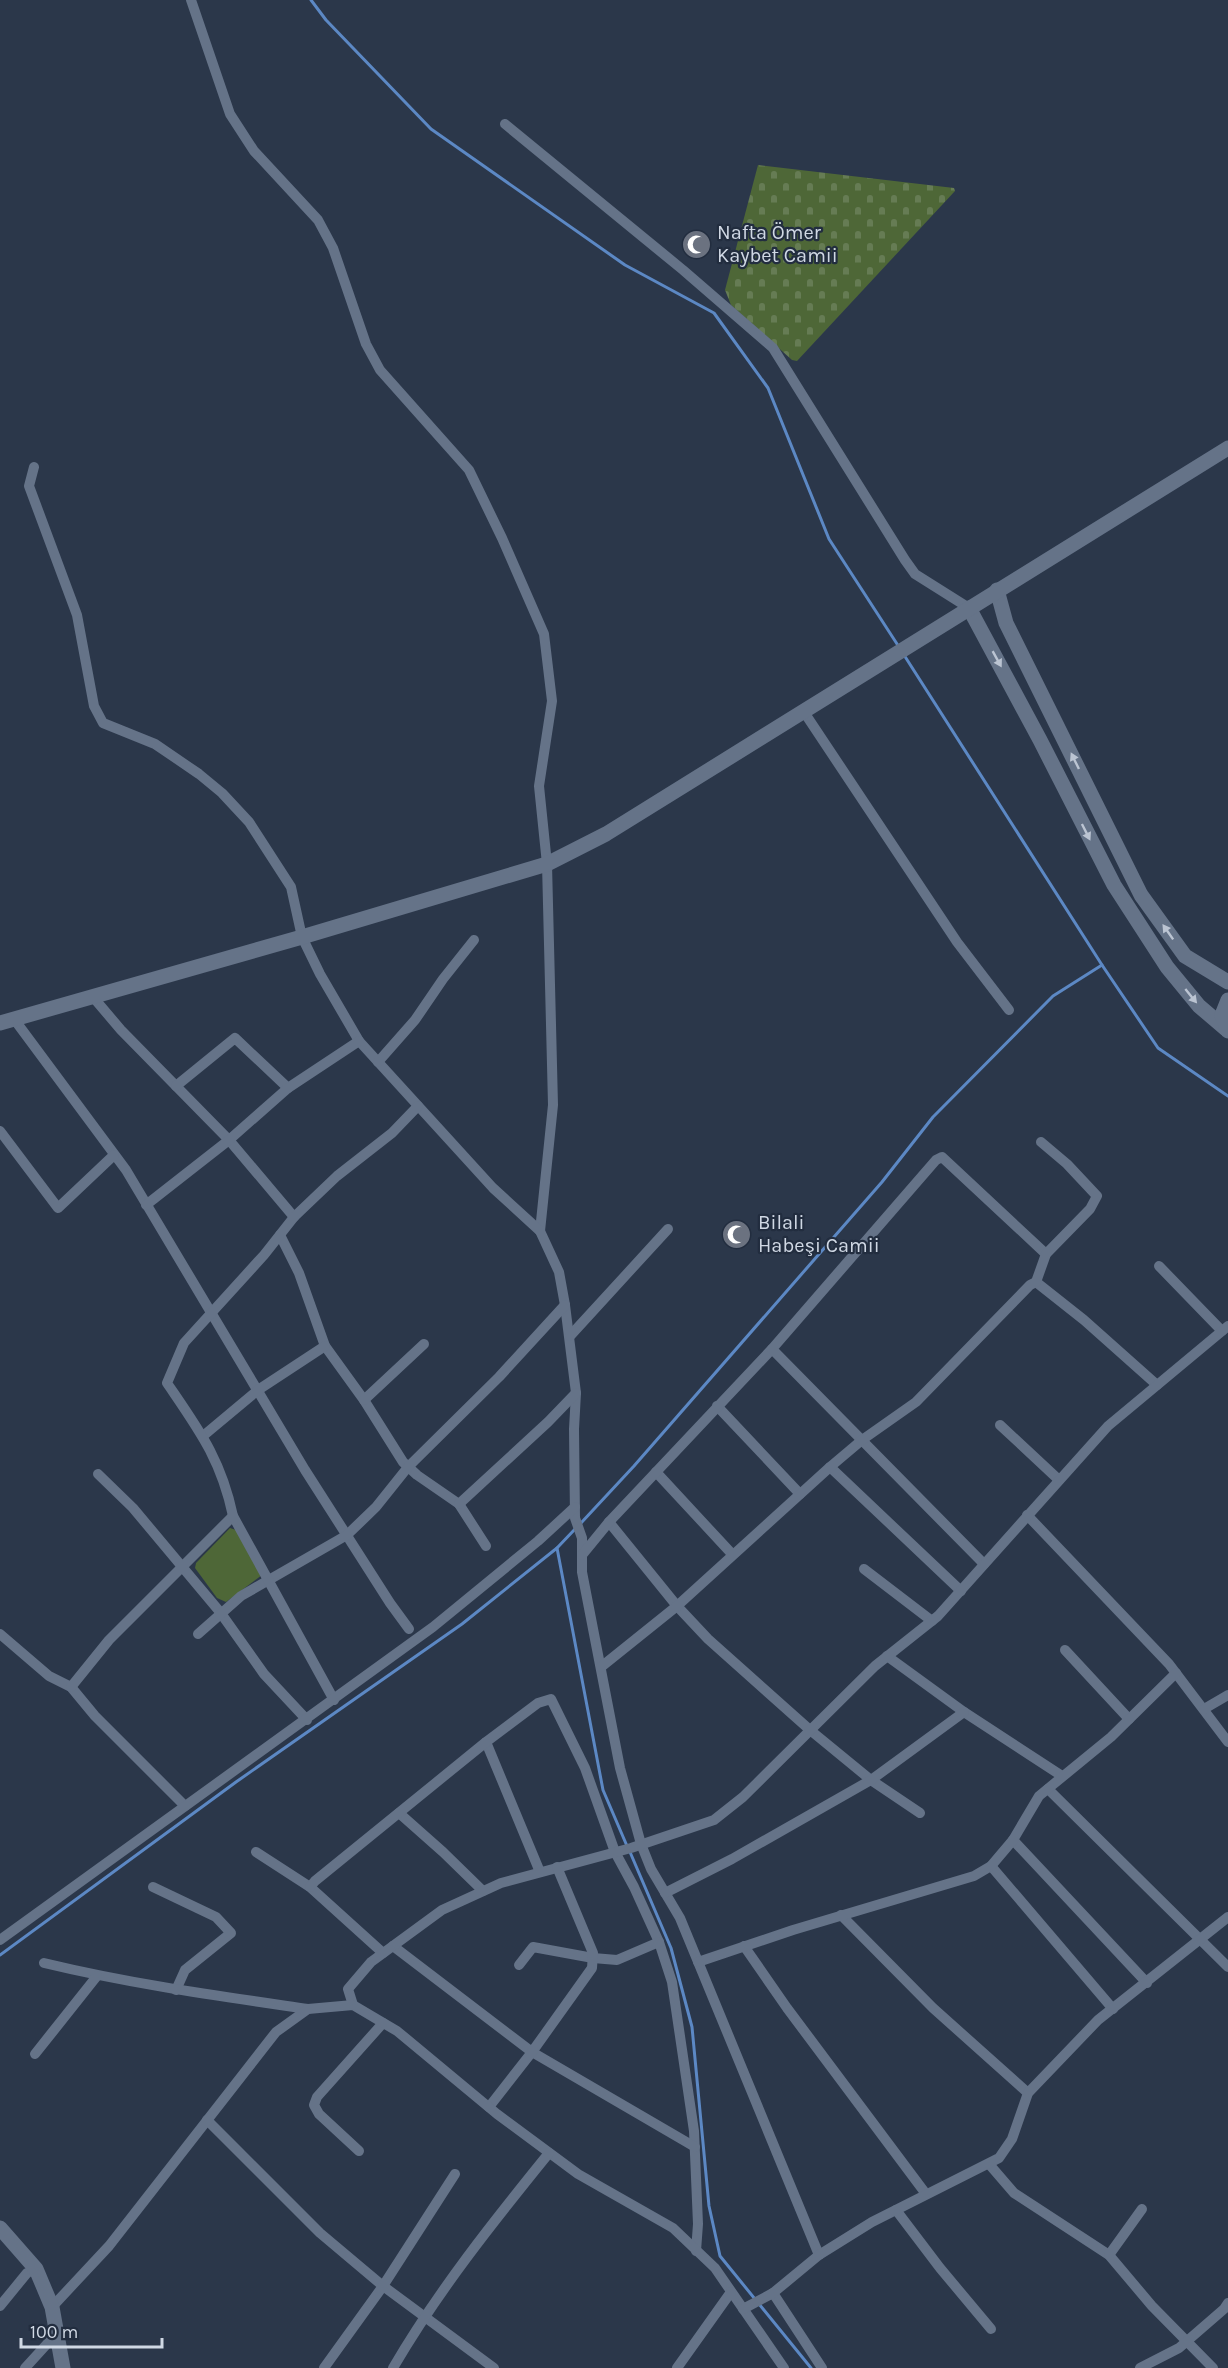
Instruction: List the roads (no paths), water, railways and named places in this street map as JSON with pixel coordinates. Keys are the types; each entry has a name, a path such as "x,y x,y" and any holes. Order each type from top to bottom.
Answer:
{"main road":[{"path":"7,1021 547,864 606,834 1228,448"},
{"path":"997,590 1006,623 1141,895 1185,956 1228,982"},
{"path":"969,608 1114,885 1167,967 1199,1006 1227,1030"},
{"path":"1227,1030 1222,1015 1228,1000"},
{"path":"0,2228 36,2269 52,2307 63,2368"}],"street":[{"path":"191,0 230,114 254,151 318,220 333,248 366,344 380,370 469,470 544,634 552,701 538,786 547,864 553,1106 540,1231"},
{"path":"505,124 700,284 773,348 904,560 915,574 969,608"},
{"path":"34,467 29,486 77,615 94,706 99,718 113,728 155,744 199,774 222,793 249,822 291,887 302,937 320,974 359,1041 493,1188 540,1231 559,1272 570,1336 576,1393 575,1512 582,1538 582,1572 620,1768 634,1887 658,1942 672,1982 695,2147 698,2224 696,2251"},
{"path":"804,712 957,942 1009,1010"},
{"path":"378,1062 415,1020 443,979 474,940"},
{"path":"93,996 121,1030 229,1140 294,1216"},
{"path":"7,1021 126,1170 210,1313 347,1535 409,1629"},
{"path":"176,1086 235,1038 288,1088"},
{"path":"146,1205 229,1140 288,1088 359,1041"},
{"path":"334,1700 233,1516 227,1487 209,1444 167,1383 184,1343 264,1255 294,1216 392,1132 418,1106"},
{"path":"0,1131 58,1208 114,1155"},
{"path":"601,1667 677,1605 862,1440 916,1402 1030,1285 1036,1282 1046,1254 1090,1209 1097,1196 1068,1164 1041,1142"},
{"path":"582,1555 609,1522 772,1349 936,1160 942,1157 1046,1254"},
{"path":"570,1336 668,1229"},
{"path":"280,1235 299,1273 324,1346 364,1400 408,1467 459,1504 486,1546"},
{"path":"353,2005 348,1989 370,1962 442,1910 501,1882 628,1848 714,1820 743,1797 887,1656 932,1621 1108,1426 1225,1329 1159,1266"},
{"path":"1036,1282 1084,1320 1157,1385"},
{"path":"198,1634 220,1612 268,1578 347,1535 376,1507 408,1467 498,1377 565,1305"},
{"path":"364,1400 424,1344"},
{"path":"203,1436 258,1390 324,1346"},
{"path":"772,1349 984,1564"},
{"path":"459,1504 576,1393"},
{"path":"717,1406 800,1494"},
{"path":"1000,1425 1059,1480"},
{"path":"830,1467 960,1591"},
{"path":"656,1472 732,1554"},
{"path":"99,1474 133,1508 220,1612 264,1674 307,1720"},
{"path":"0,1940 433,1627 575,1512"},
{"path":"1027,1515 1176,1673 1228,1742"},
{"path":"70,1687 110,1640 233,1516"},
{"path":"609,1522 708,1639 810,1730 871,1780 920,1813"},
{"path":"864,1569 932,1621"},
{"path":"0,1634 49,1676 70,1687 95,1716 185,1806"},
{"path":"1065,1650 1130,1719"},
{"path":"887,1656 964,1712 1062,1776"},
{"path":"698,1962 841,1915 974,1876 991,1866 1013,1840 1040,1796 1111,1737 1176,1673"},
{"path":"1204,1709 1228,1695"},
{"path":"310,1887 486,1742 538,1703 551,1699 628,1848 651,1869 680,1918 819,2255"},
{"path":"665,1893 732,1859 871,1780 964,1712"},
{"path":"486,1742 540,1872"},
{"path":"1048,1789 1228,1967"},
{"path":"399,1813 483,1891"},
{"path":"1013,1840 1147,1983"},
{"path":"256,1852 310,1887 383,1953"},
{"path":"991,1866 1113,2009"},
{"path":"489,2108 592,1968 593,1953 557,1867"},
{"path":"153,1887 216,1917 231,1933 185,1970 176,1990"},
{"path":"841,1915 933,2008 1028,2093"},
{"path":"745,2308 770,2295 819,2255 896,2210 999,2158 1012,2139 1028,2093 1098,2020 1228,1917"},
{"path":"519,1965 533,1947 617,1960 658,1942"},
{"path":"393,1946 532,2052 695,2147"},
{"path":"744,1946 926,2194"},
{"path":"44,1963 97,1976 176,1990 308,2009 353,2005 397,2031 489,2108 578,2174 673,2228 715,2268 745,2308 784,2368"},
{"path":"35,2054 97,1976"},
{"path":"52,2307 109,2246 276,2032 308,2009"},
{"path":"359,2151 319,2114 314,2105 317,2097 383,2023"},
{"path":"207,2120 320,2233 383,2286 488,2366"},
{"path":"393,2368 424,2316 504,2207 549,2152"},
{"path":"989,2164 1014,2193 1109,2255 1152,2306 1213,2368"},
{"path":"324,2368 383,2286 455,2174"},
{"path":"1109,2255 1142,2209"},
{"path":"896,2210 991,2329"},
{"path":"0,2306 27,2273 36,2269"},
{"path":"677,2368 731,2292"},
{"path":"770,2295 822,2368"},
{"path":"1140,2368 1179,2348 1228,2303"},
{"path":"25,2368 57,2333"}],"waterway":[{"path":"311,0 326,20 431,129 625,265 714,313 768,388 829,539 899,647"},
{"path":"904,655 1102,965 1158,1048 1228,1096"},
{"path":"581,1523 634,1466 882,1182 933,1117 1053,996 1102,965"},
{"path":"0,1955 236,1782 462,1624 557,1548 576,1528"},
{"path":"557,1548 603,1790 627,1846"},
{"path":"630,1852 671,1948 692,2027 709,2206 720,2256 811,2368"}],"place":[{"name":"Nafta Ömer Kaybet Camii","path":"696,244"},
{"name":"Bilali Habeşi Camii","path":"737,1234"}]}
